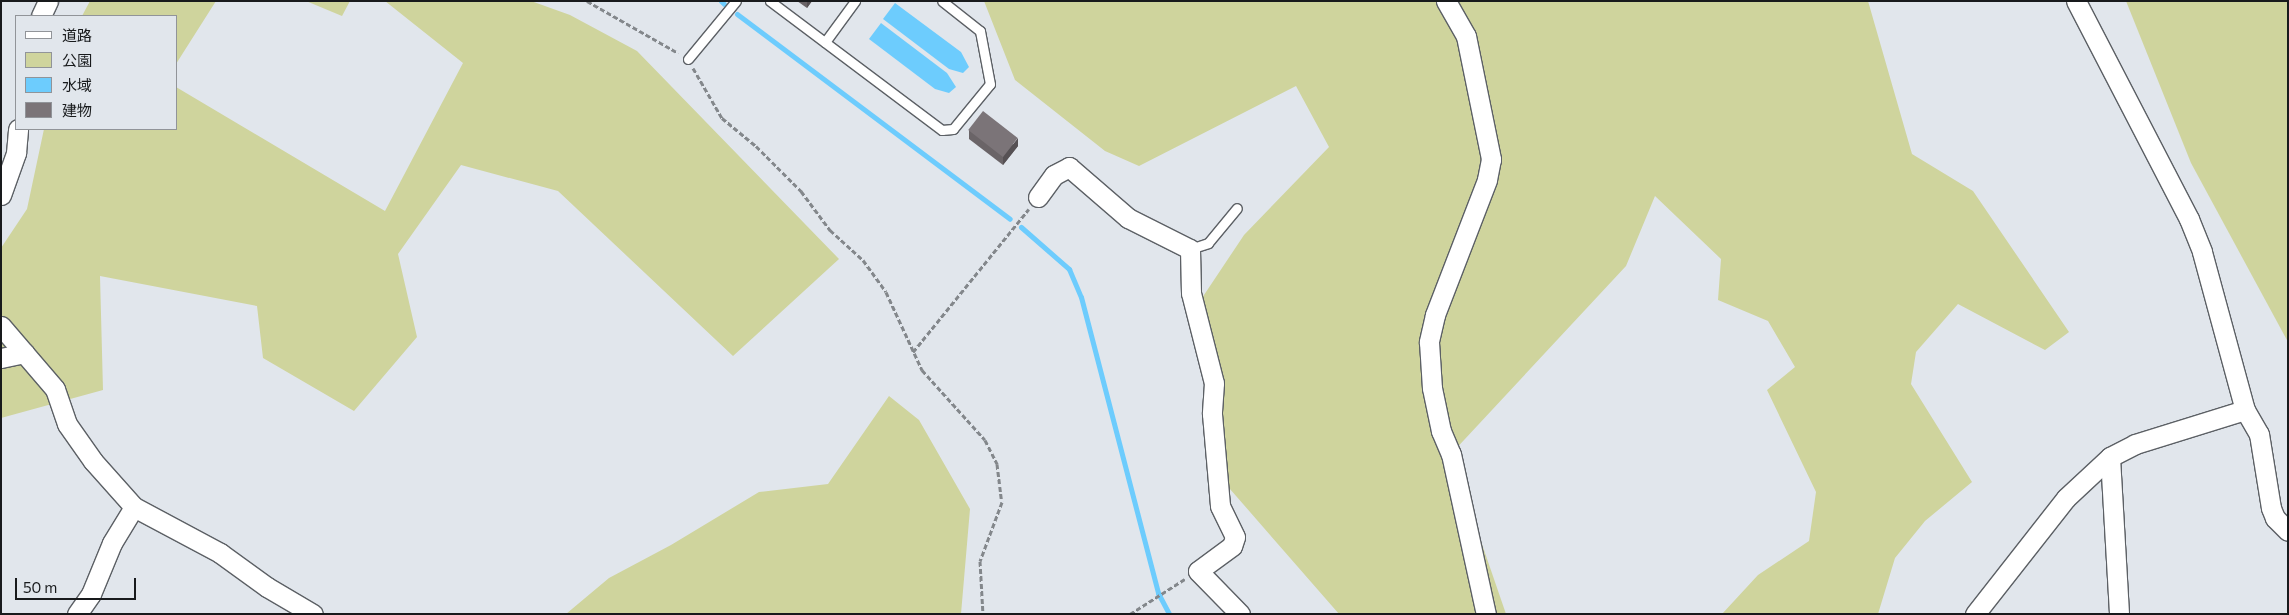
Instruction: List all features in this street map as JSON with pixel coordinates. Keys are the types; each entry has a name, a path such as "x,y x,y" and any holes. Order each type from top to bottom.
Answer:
{"street":[{"path":"41,15 48,1"},
{"path":"1446,1 1466,36 1491,159 1487,180 1435,315 1429,342 1432,388 1440,432 1451,454 1486,614"},
{"path":"2076,1 2189,219 2202,252 2245,410 2258,434 2271,508 2275,518 2288,531"},
{"path":"1,195 16,153 18,130"},
{"path":"1038,197 1054,176 1069,167 1128,218 1190,249 1191,293 1214,383 1212,414 1220,506 1235,537 1232,546 1198,571 1240,614"},
{"path":"1,326 55,389 67,424 93,461 134,507 220,553 267,587 313,614"},
{"path":"1,358 24,353"},
{"path":"1975,614 2066,498 2110,457 2135,444 2245,410"},
{"path":"2110,457 2119,614"},
{"path":"77,614 91,594 112,543 134,507"}],"lane":[{"path":"688,59 736,1"},
{"path":"770,1 942,130 953,129 990,84 980,31 942,1"},
{"path":"825,42 855,1"},
{"path":"1190,249 1208,243 1238,208"}],"path":[{"path":"587,1 688,59 722,118 756,146 800,191 830,230 863,260 886,292 912,352 922,370 985,440 997,464 1002,502 995,530 980,561 983,614"},
{"path":"912,352 1038,197"},
{"path":"1130,614 1198,571"}],"green space":[{"path":"90,1 216,1 178,61 178,15 83,15"},
{"path":"306,1 350,1 342,16"},
{"path":"385,1 531,1 570,15 637,51 839,259 733,356 558,191 461,165 398,254 417,337 354,411 263,358 257,306 100,276 103,390 1,418 1,248 27,209 44,130 178,130 178,88 385,211 463,63"},
{"path":"984,1 1868,1 1912,154 1973,191 2069,332 2045,350 1958,304 1916,352 1911,384 1972,482 1925,521 1895,558 1878,614 1722,614 1758,575 1809,541 1816,492 1767,390 1795,367 1768,321 1718,300 1721,259 1655,196 1626,266 1451,454 1506,614 1339,614 1223,481 1198,304 1244,235 1329,147 1296,86 1139,166 1105,151 1015,80"},
{"path":"2126,1 2288,1 2288,342 2191,163"},
{"path":"889,396 919,420 970,509 961,614 566,614 609,578 671,545 759,492 828,484"}],"water":[{"path":"895,3 961,52 969,67 963,73 949,69 883,19"},
{"path":"881,23 947,73 956,87 949,93 935,89 869,39"}],"building":[{"path":"983,111 1018,138 1003,157 968,130"}],"waterway":[{"path":"721,1 724,4"},
{"path":"737,14 1010,219"},
{"path":"1021,227 1069,269 1081,297 1158,593 1169,614"}]}
